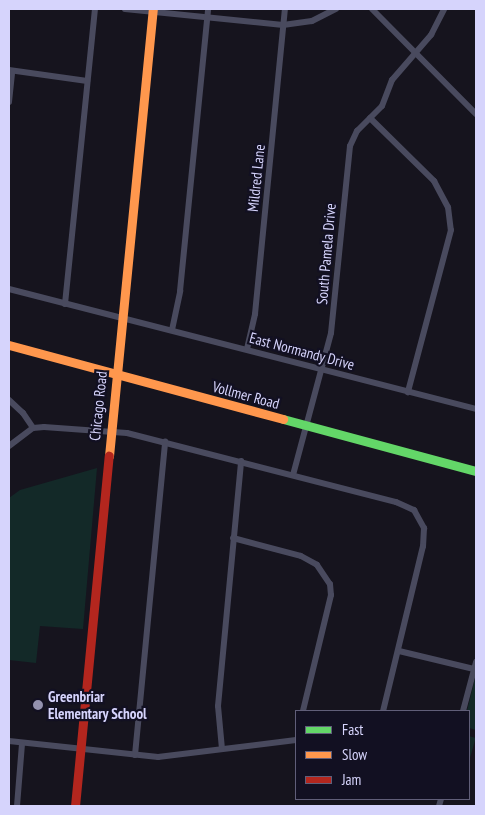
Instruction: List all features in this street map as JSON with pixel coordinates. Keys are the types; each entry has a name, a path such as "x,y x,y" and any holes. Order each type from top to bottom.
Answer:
{"street":[{"path":"65,304 95,9"},
{"path":"125,9 153,10 283,25 312,21 336,9"},
{"path":"172,330 180,291 208,9"},
{"name":"Mildred Lane","path":"247,350 255,314 285,9"},
{"path":"372,9 475,112"},
{"name":"South Pamela Drive","path":"293,475 331,333 348,152 354,136 382,106 392,80 435,28 444,9"},
{"name":"Chicago Road","path":"75,806 115,373 153,10"},
{"path":"9,102 10,70 87,81"},
{"path":"370,118 434,181 448,207 451,230 408,392"},
{"name":"East Normandy Drive","path":"9,289 476,409"},
{"name":"Vollmer Road","path":"9,345 476,470"},
{"path":"9,400 23,413 33,428"},
{"path":"9,446 33,428 54,426 110,430 165,441 402,504 420,518 424,528 423,546 383,710"},
{"path":"135,755 165,441"},
{"path":"222,749 218,706 241,461"},
{"path":"233,538 302,556 317,565 330,584 330,595 303,710"},
{"path":"399,651 474,669"},
{"path":"463,710 476,662"},
{"path":"9,741 80,750 172,756 295,740"},
{"path":"17,806 22,744"}],"green space":[{"path":"97,468 83,629 40,626 36,663 9,660 9,498 20,490"},
{"path":"476,674 476,730 470,728 470,710 467,710"},
{"path":"470,736 476,738 470,758"}],"traffic: fast":[{"path":"283,419 476,471"}],"traffic: slow":[{"path":"109,456 153,9"},
{"path":"9,345 283,419"}],"traffic: jam":[{"path":"75,806 109,456"}],"place":[{"name":"Greenbriar Elementary School","path":"38,705"}]}
